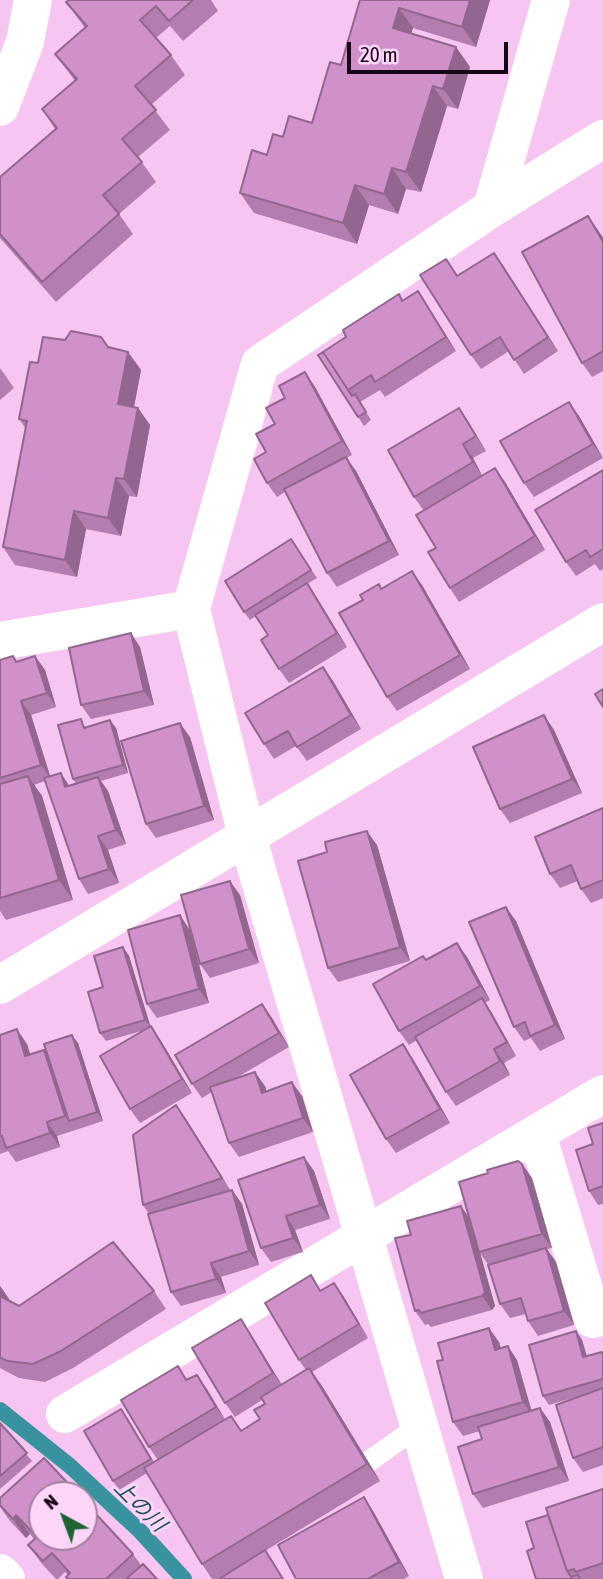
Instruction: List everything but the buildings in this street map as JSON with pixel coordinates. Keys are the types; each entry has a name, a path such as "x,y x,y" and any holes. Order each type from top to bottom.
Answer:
{"street":[{"path":"0,107 25,42 33,0"},
{"path":"492,208 551,0"},
{"path":"464,1579 247,836 191,609 260,364 492,208 603,139"},
{"path":"0,641 191,609"},
{"path":"0,985 603,622"},
{"path":"65,1414 603,1094"},
{"path":"537,1134 593,1320"},
{"path":"0,1573 6,1579"}],"lane":[{"path":"368,1462 420,1425"}],"waterway":[{"name":"上の川","path":"0,1410 70,1466 141,1532 184,1579"}]}
